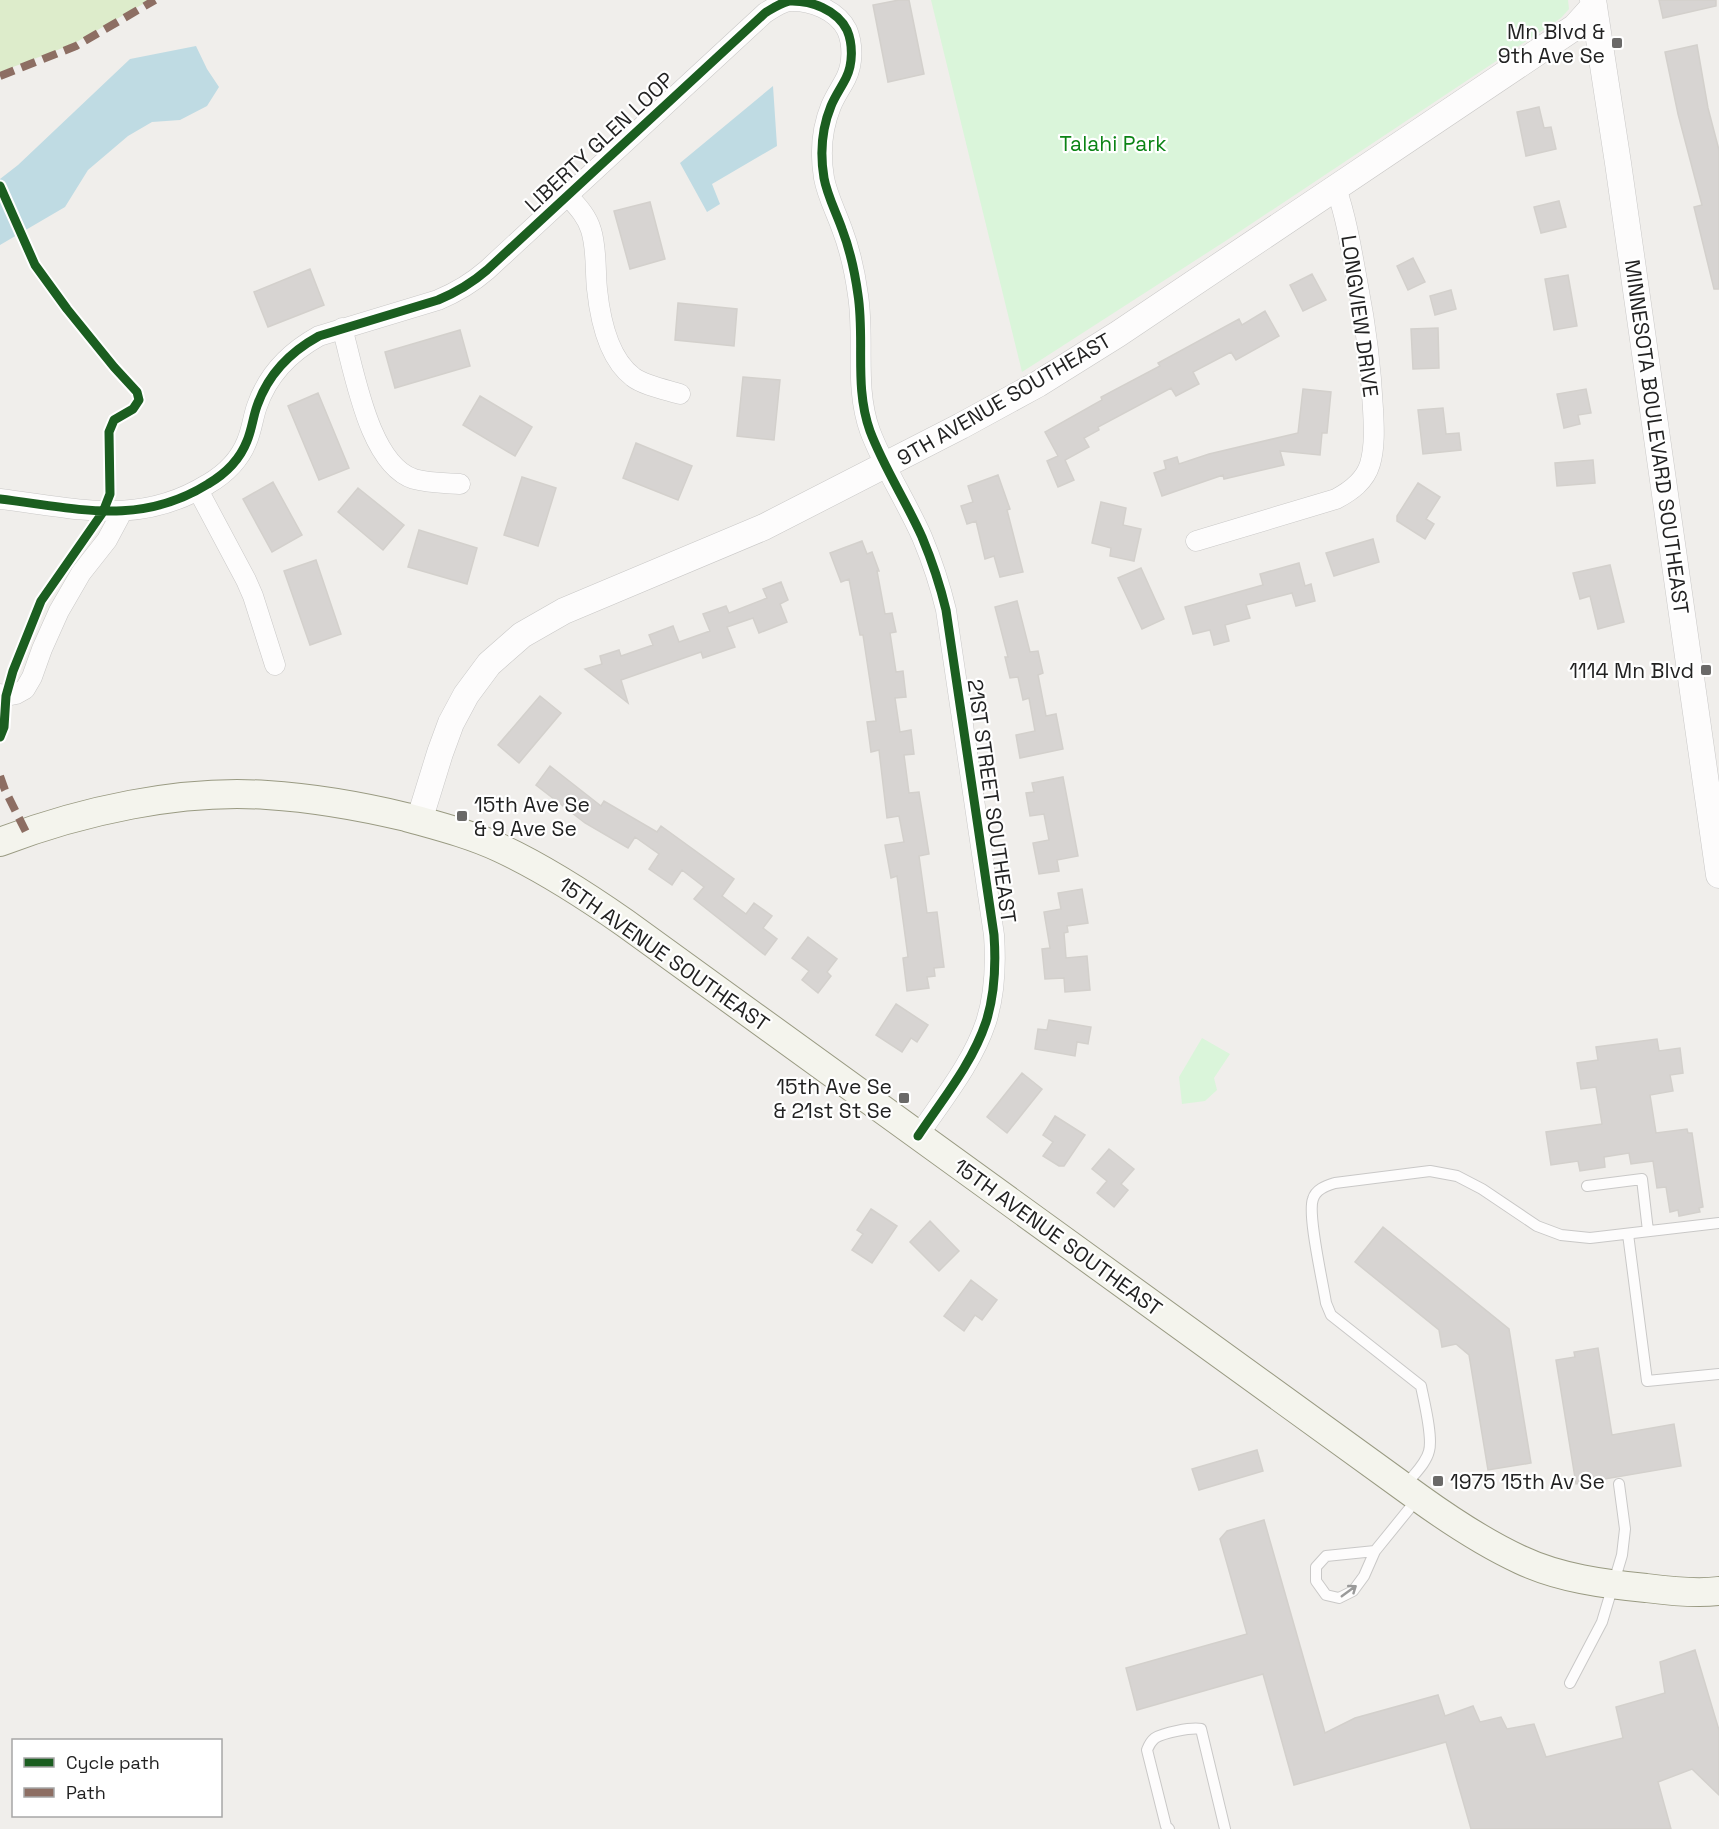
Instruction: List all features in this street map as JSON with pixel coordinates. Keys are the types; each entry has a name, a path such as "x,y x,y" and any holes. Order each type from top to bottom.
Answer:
{"main road":[{"name":"15TH AVENUE SOUTHEAST","path":"0,842 92,813 146,802 203,796 264,795 314,799 368,808 466,834 499,848 582,892 1411,1493 1480,1539 1522,1561 1565,1575 1612,1584 1664,1590 1719,1591"}],"street":[{"name":"LIBERTY GLEN LOOP","path":"0,499 103,512 122,512 168,503 198,490 219,477 236,460 246,445 264,389 274,371 288,357 319,336 438,300 457,292 481,275 765,13 777,5 791,1 815,3 830,10 846,29 851,44 850,68 837,92 825,123 822,141 824,178 855,272 861,321 861,386 869,429 885,465"},
{"name":"9TH AVENUE SOUTHEAST","path":"419,821 451,723 466,695 489,664 522,635 564,611 764,527 1038,384 1118,334 1575,27 1596,2"},
{"name":"MINNESOTA BOULEVARD SOUTHEAST","path":"1596,2 1719,875"},
{"name":"LONGVIEW DRIVE","path":"1196,541 1336,500 1362,481 1370,466 1374,426 1372,373 1345,214 1336,188"},
{"name":"LIBERTY GLEN LOOP","path":"568,196 584,213 592,232 600,310 615,356 634,378 680,394"},
{"path":"342,328 362,406 390,462 414,478 460,484"},
{"name":"21ST STREET SOUTHEAST","path":"885,465 931,558 946,610 994,935 996,964 986,1020 978,1043 918,1136"},
{"path":"198,490 246,580 275,665"},
{"path":"0,694 6,696 16,694 25,689 60,611 81,573 107,540 122,512"}],"lane":[{"path":"1375,1551 1326,1556 1316,1567 1316,1581 1326,1595 1339,1598 1353,1591 1364,1576 1375,1551 1411,1493 1430,1449 1430,1436 1421,1386 1331,1315 1326,1303 1311,1214 1313,1198 1321,1188 1335,1183 1430,1171 1457,1176 1482,1189 1537,1226 1561,1235 1590,1238 1719,1223"},
{"path":"1587,1186 1642,1179 1648,1231"},
{"path":"1628,1234 1647,1381 1719,1374"},
{"path":"1570,1683 1602,1622 1622,1555 1625,1529 1619,1484"},
{"path":"1169,1829 1166,1826 1147,1750 1150,1742 1156,1737 1194,1727 1201,1729 1203,1735 1225,1829"}],"green space":[{"path":"0,0 150,0 73,44 0,72"},
{"name":"Talahi Park","path":"931,0 1568,0 1569,9 1561,18 1227,240 1022,372"},
{"path":"1202,1038 1230,1054 1214,1078 1217,1090 1205,1101 1182,1104 1179,1077"}],"water":[{"path":"196,46 219,87 207,106 180,120 152,122 128,136 88,170 65,207 0,245 0,179 18,165 130,59"},
{"path":"773,86 777,146 712,184 720,204 707,212 680,163"}],"building":[{"path":"909,0 924,74 888,82 873,5"},
{"path":"1659,0 1716,0 1716,6 1663,18"},
{"path":"1697,45 1708,108 1719,150 1719,289 1714,289 1694,207 1702,205 1678,114 1665,52"},
{"path":"1539,107 1544,128 1551,127 1556,149 1526,156 1517,112"},
{"path":"1559,201 1566,227 1541,233 1534,207"},
{"path":"650,202 665,259 630,269 614,211"},
{"path":"1413,258 1425,282 1408,290 1397,266"},
{"path":"310,269 324,305 268,327 254,292"},
{"path":"1312,274 1326,300 1303,311 1290,285"},
{"path":"1568,275 1577,326 1554,330 1545,279"},
{"path":"1451,290 1456,309 1435,315 1430,296"},
{"path":"678,303 737,309 734,346 675,340"},
{"path":"1265,311 1279,336 1236,360 1231,352 1193,372 1199,384 1176,396 1171,388 1098,427 1099,430 1084,438 1089,447 1065,460 1074,480 1058,487 1047,461 1058,456 1045,432 1102,400 1101,397 1160,366 1158,363 1239,319 1242,325"},
{"path":"1438,328 1439,368 1413,369 1411,329"},
{"path":"460,330 470,366 395,388 385,352"},
{"path":"743,377 780,380 774,440 737,436"},
{"path":"1303,389 1331,392 1327,433 1322,433 1320,455 1280,451 1284,465 1224,479 1223,475 1162,496 1154,473 1166,469 1164,461 1177,457 1179,464 1209,454 1298,433"},
{"path":"1586,389 1591,413 1578,415 1580,424 1564,428 1557,394"},
{"path":"318,393 349,468 319,480 288,406"},
{"path":"480,396 532,427 515,456 463,425"},
{"path":"1443,408 1446,434 1459,433 1461,450 1423,454 1418,410"},
{"path":"636,443 692,466 678,500 623,478"},
{"path":"1593,460 1595,483 1557,486 1555,463"},
{"path":"998,475 1010,509 1007,510 1023,572 1000,577 994,556 985,559 976,521 967,524 961,506 973,502 968,486"},
{"path":"522,477 556,488 538,546 504,535"},
{"path":"273,482 302,535 272,552 243,499"},
{"path":"1418,483 1440,497 1426,519 1434,524 1425,539 1397,521 1397,516"},
{"path":"358,488 404,525 383,550 338,512"},
{"path":"1101,502 1126,508 1123,525 1141,529 1134,561 1110,556 1111,548 1092,543"},
{"path":"419,530 477,548 467,584 408,567"},
{"path":"1373,539 1379,562 1334,576 1326,553"},
{"path":"862,541 867,554 872,552 879,571 877,571 885,614 892,613 896,632 890,633 896,672 903,671 906,697 895,698 900,732 911,730 914,754 904,755 909,793 919,792 929,854 919,856 927,913 937,912 944,967 934,968 935,976 927,977 929,988 907,991 903,958 908,957 897,876 891,878 885,845 904,842 899,816 887,818 879,750 871,752 867,722 876,721 863,635 860,635 849,579 841,582 830,553"},
{"path":"316,560 341,634 310,645 284,571"},
{"path":"1299,563 1305,586 1311,584 1315,601 1296,606 1292,593 1246,605 1250,618 1225,625 1229,641 1214,645 1210,630 1193,634 1185,607 1263,585 1260,574"},
{"path":"1610,565 1624,622 1598,629 1590,596 1580,599 1573,573"},
{"path":"1141,568 1164,619 1142,629 1118,578"},
{"path":"781,582 788,600 780,604 787,622 759,633 753,618 727,627 735,647 703,658 701,652 621,680 628,703 585,669 602,664 600,656 619,650 621,656 653,645 649,635 673,626 679,642 710,631 703,614 726,606 729,613 767,598 763,589"},
{"path":"1017,601 1030,652 1038,651 1043,673 1038,675 1046,716 1056,714 1063,749 1020,758 1016,735 1035,731 1029,698 1023,700 1018,677 1010,678 1005,657 1008,657 995,607"},
{"path":"540,696 561,713 519,763 498,745"},
{"path":"550,766 601,806 604,801 657,832 661,826 734,879 722,896 746,914 754,903 772,916 763,928 777,939 765,955 694,899 704,887 682,870 672,885 649,869 659,854 635,837 628,848 585,823 536,785"},
{"path":"1063,777 1078,856 1057,860 1059,871 1039,874 1033,843 1049,840 1044,814 1030,816 1026,793 1034,792 1032,783"},
{"path":"1082,889 1088,923 1067,926 1068,932 1064,933 1066,958 1087,956 1090,990 1065,992 1064,978 1045,979 1042,949 1050,948 1044,912 1061,909 1058,893"},
{"path":"808,937 837,959 827,972 831,976 818,993 802,980 809,971 792,958"},
{"path":"896,1004 928,1025 917,1042 911,1038 902,1052 876,1035"},
{"path":"1049,1020 1091,1027 1088,1044 1077,1042 1075,1056 1035,1049 1038,1029 1047,1030"},
{"path":"1657,1039 1659,1051 1680,1048 1683,1073 1670,1075 1673,1091 1650,1095 1656,1133 1687,1129 1688,1133 1692,1133 1703,1207 1699,1208 1700,1212 1679,1216 1678,1210 1670,1212 1666,1187 1657,1188 1653,1161 1631,1164 1629,1153 1604,1157 1605,1167 1580,1171 1578,1161 1551,1165 1546,1132 1602,1124 1596,1087 1581,1089 1577,1063 1598,1060 1596,1047"},
{"path":"1022,1073 1042,1089 1007,1133 987,1117"},
{"path":"1055,1116 1085,1135 1064,1166 1059,1166 1043,1156 1053,1142 1043,1135"},
{"path":"1109,1149 1134,1169 1121,1184 1128,1190 1114,1207 1097,1193 1107,1181 1092,1169"},
{"path":"871,1209 897,1226 872,1263 852,1250 863,1234 857,1230"},
{"path":"930,1221 959,1251 939,1271 910,1242"},
{"path":"1383,1227 1509,1329 1531,1463 1488,1470 1469,1355 1456,1344 1442,1347 1439,1330 1355,1262"},
{"path":"971,1280 997,1300 982,1320 975,1315 964,1331 944,1316"},
{"path":"1598,1348 1612,1435 1674,1424 1681,1466 1576,1484 1556,1360 1575,1357 1574,1352"},
{"path":"1257,1450 1263,1471 1199,1490 1192,1469"},
{"path":"1264,1520 1325,1733 1355,1718 1438,1695 1445,1716 1473,1706 1480,1722 1501,1717 1507,1729 1534,1724 1546,1757 1623,1738 1616,1707 1665,1693 1660,1662 1695,1650 1719,1730 1719,1795 1692,1769 1658,1782 1671,1829 1471,1829 1446,1742 1294,1785 1263,1674 1137,1710 1126,1668 1247,1634 1220,1539 1227,1531"}],"marked path":[{"path":"0,76 76,46 155,0"},
{"path":"0,776 26,832"}],"cycle path":[{"path":"0,499 81,510 132,510 157,506 208,484 226,471 236,460 249,437 257,406 267,384 281,365 299,349 319,336 438,300 464,287 487,270 765,13 789,1 814,4 830,12 843,23 847,30 851,54 850,67 828,114 822,150 823,169 827,191 845,237 855,278 860,312 862,398 870,431 922,537 936,573 946,610 994,935 994,979 986,1022 965,1067 918,1136"},
{"path":"0,186 35,265 67,309 137,392 139,400 133,409 114,420 109,432 110,494 103,512 41,601 13,671 6,696 4,727 0,737"}],"place":[{"name":"Mn Blvd & 9th Ave Se","path":"1617,43"},
{"name":"1114 Mn Blvd","path":"1706,670"},
{"name":"15th Ave Se & 9 Ave Se","path":"462,816"},
{"name":"15th Ave Se & 21st St Se","path":"904,1098"},
{"name":"1975 15th Av Se","path":"1438,1481"}]}
